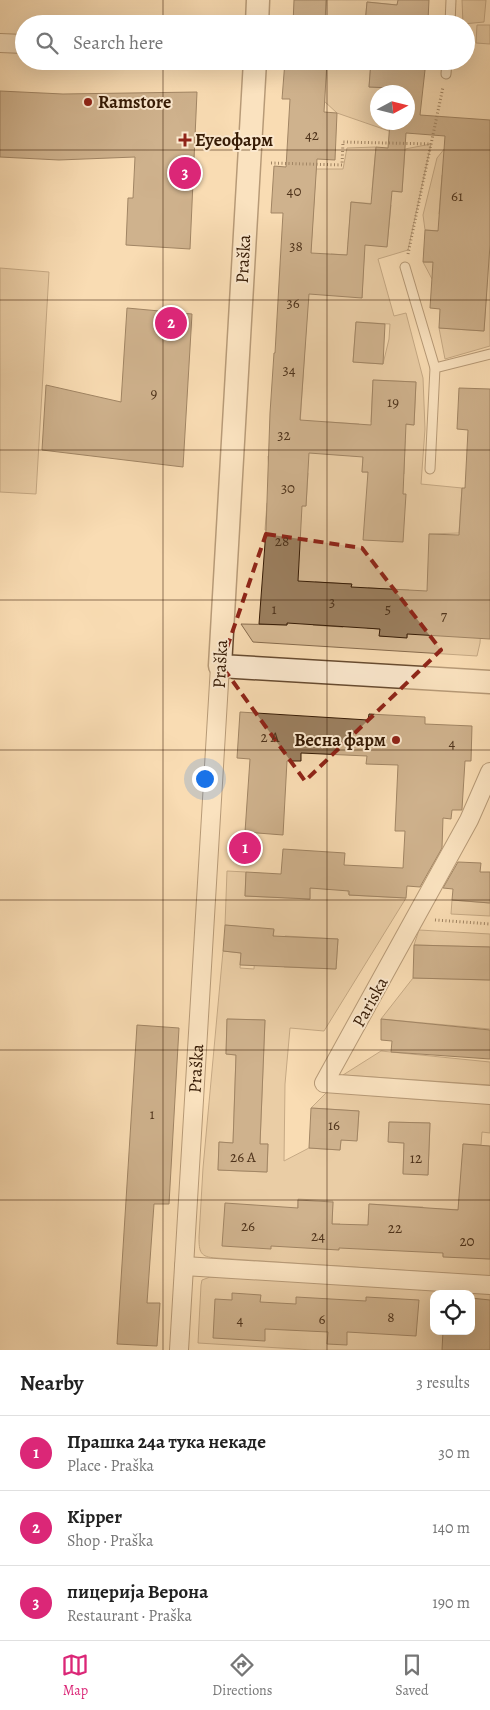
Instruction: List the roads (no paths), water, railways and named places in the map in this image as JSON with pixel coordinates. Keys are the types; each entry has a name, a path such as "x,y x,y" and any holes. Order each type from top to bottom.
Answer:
{"street":[{"path":"257,15 258,0"},
{"path":"0,43 15,44"},
{"name":"Praška","path":"179,1350 254,70"},
{"path":"220,666 490,682"},
{"name":"Pariska","path":"490,772 469,820 324,1083 490,1095"},
{"path":"184,1266 490,1285"}],"lane":[{"path":"450,15 451,0"},
{"path":"446,70 446,74"},
{"path":"405,267 435,368 430,469"},
{"path":"435,368 490,354"}],"place":[{"name":"Ramstore","path":"88,102"},
{"name":"Еуеофарм","path":"185,140"},
{"name":"пицерија Верона","path":"185,173"},
{"name":"Kipper","path":"171,323"},
{"name":"Весна фарм","path":"396,740"},
{"name":"Прашка 24а тука некаде","path":"245,848"}]}
